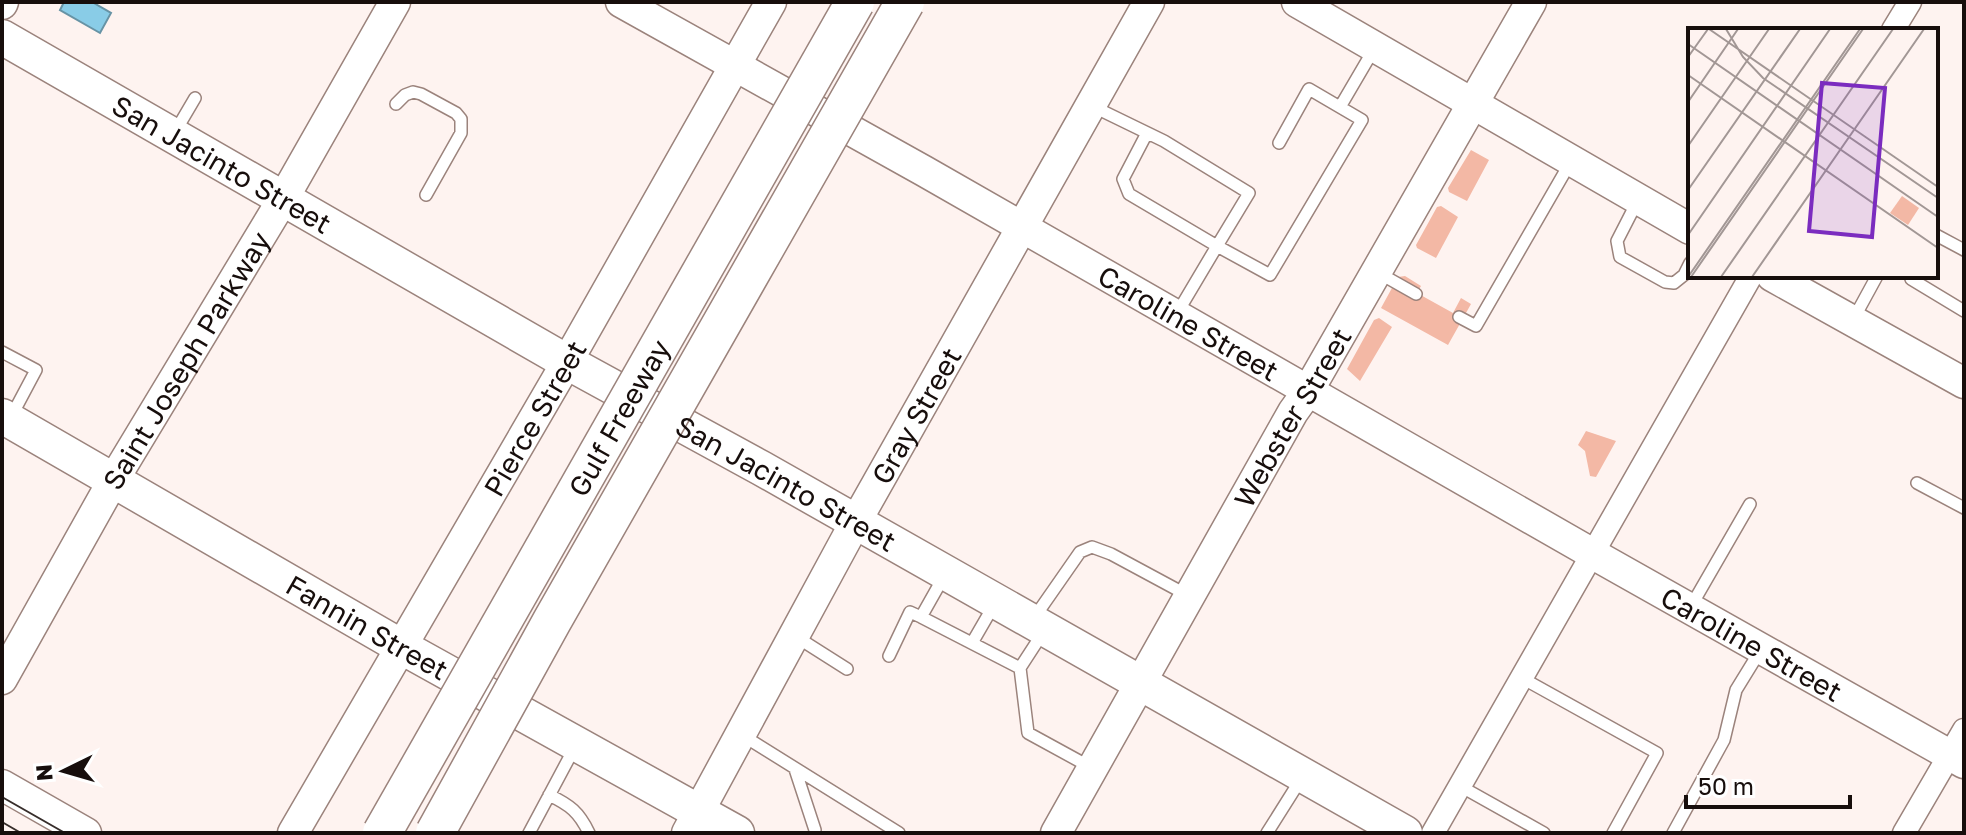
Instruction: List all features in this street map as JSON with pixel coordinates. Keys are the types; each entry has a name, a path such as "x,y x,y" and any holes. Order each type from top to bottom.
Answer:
{"highway":[{"name":"Gulf Freeway","path":"382,833 855,2"},
{"name":"Gulf Freeway","path":"435,833 552,621 905,2"}],"main road":[{"name":"San Jacinto Street","path":"2,37 567,362 761,468 1405,833"},
{"name":"Fannin Street","path":"6,418 400,646 577,743 693,822 737,833"}],"street":[{"name":"Saint Joseph Parkway","path":"2,679 114,479 283,199 395,2"},
{"name":"Caroline Street","path":"621,2 1761,649 1959,749"},
{"name":"Pierce Street","path":"293,833 567,362 771,2"},
{"name":"Gray Street","path":"693,822 855,523 1149,2"},
{"path":"1297,2 1688,228"},
{"name":"Webster Street","path":"1056,833 1293,412 1308,391 1531,2"},
{"path":"1894,28 1910,2"},
{"path":"1433,833 1750,278"},
{"path":"1776,278 1964,383"},
{"path":"1904,833 1959,749"},
{"path":"2,785 86,833"}],"lane":[{"path":"1340,107 1375,47"},
{"path":"1147,133 1123,179 1129,194 1270,275 1362,120 1309,89 1279,143"},
{"path":"396,104 413,92 456,113 461,119 461,133 426,195"},
{"path":"173,136 195,98"},
{"path":"1091,106 1147,133 1249,193 1176,315"},
{"path":"1459,317 1476,326 1571,161"},
{"path":"1639,200 1617,241 1620,257 1665,282 1674,283 1688,267"},
{"path":"1938,236 1964,250"},
{"path":"1376,272 1416,294"},
{"path":"1852,321 1876,278"},
{"path":"1912,278 1964,311"},
{"path":"2,352 36,370 6,418"},
{"path":"1917,483 1964,508"},
{"path":"1689,608 1750,504"},
{"path":"1093,768 1028,733 1020,668 1038,626 1080,552 1092,547 1190,597"},
{"path":"921,617 945,574"},
{"path":"972,643 996,602"},
{"path":"889,656 910,612 1020,668"},
{"path":"794,636 847,669"},
{"path":"1673,833 1724,740 1736,690 1761,649"},
{"path":"1522,678 1657,753 1613,833"},
{"path":"741,734 899,833"},
{"path":"529,833 577,743"},
{"path":"795,769 816,832"},
{"path":"1267,833 1303,775"},
{"path":"1460,786 1544,833"},
{"path":"549,795 569,804 581,815 589,833"}],"shaded area":[{"path":"1471,150 1489,160 1467,201 1449,192 1448,188"},
{"path":"1441,206 1458,217 1436,258 1416,245 1437,207"},
{"path":"1405,276 1421,286 1417,293 1453,313 1461,298 1471,304 1448,345 1381,308 1398,277"},
{"path":"1379,318 1392,327 1360,381 1347,369 1374,320"},
{"path":"1586,431 1616,441 1596,477 1590,476 1585,451 1578,445"}],"water":[{"path":"64,2 92,2 111,13 100,33 60,10"}],"tram line":[{"path":"2,797 65,833"},
{"path":"2,822 21,833"}]}
